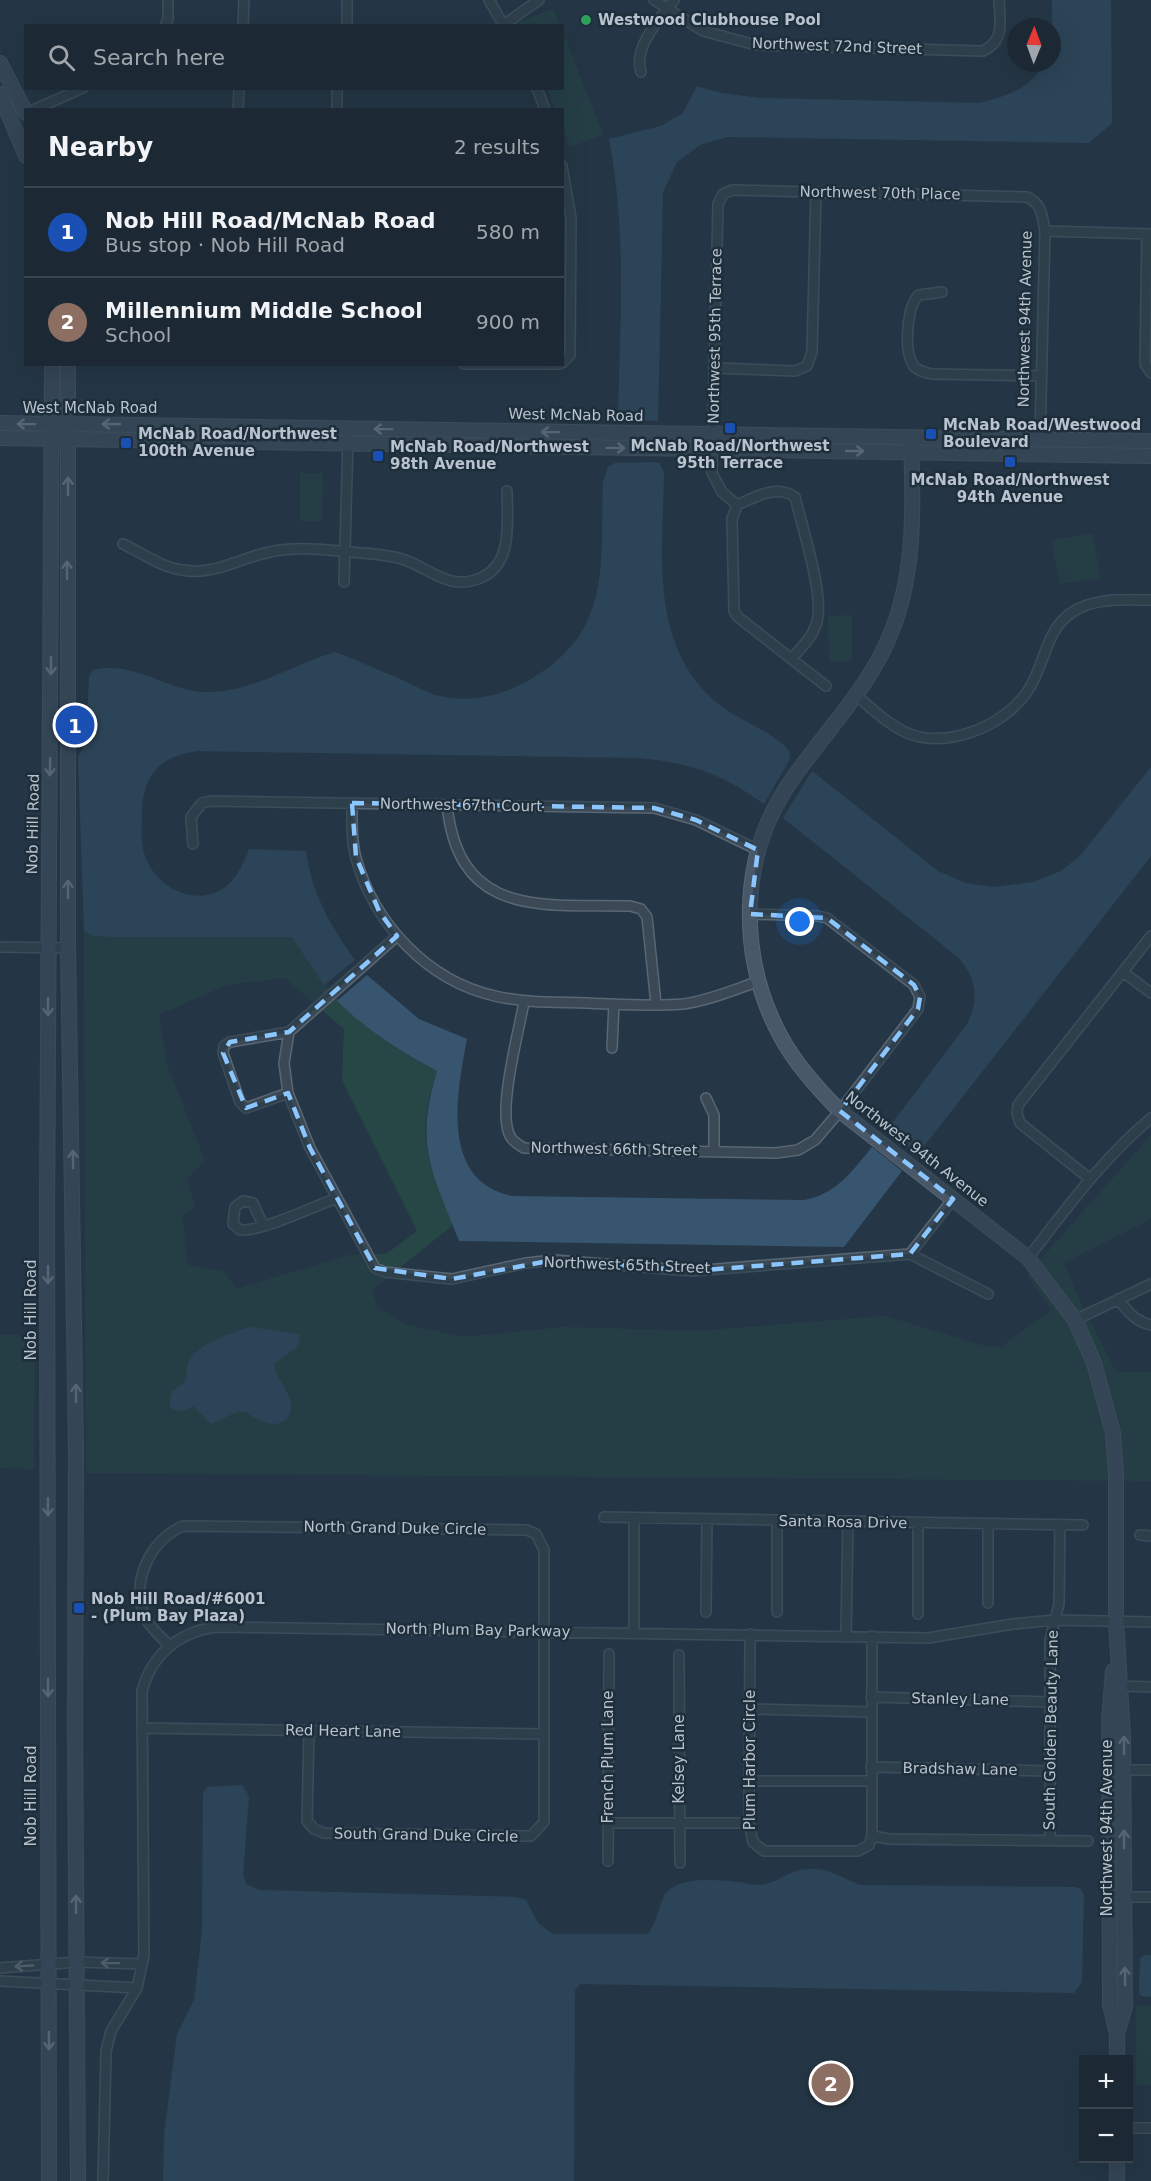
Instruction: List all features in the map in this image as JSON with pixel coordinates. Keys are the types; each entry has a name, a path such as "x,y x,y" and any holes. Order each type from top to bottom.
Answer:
{"main road":[{"path":"0,63 24,109"},
{"path":"0,94 24,151"},
{"name":"Nob Hill Road","path":"49,2181 48,948 52,366"},
{"path":"68,366 68,948 76,1348 78,2181"},
{"name":"West McNab Road","path":"0,423 1151,441"},
{"name":"Northwest 94th Avenue","path":"912,437 910,543 905,589 894,625 880,658 857,696 786,788 758,850 750,914 751,949 757,982 782,1039 816,1086 840,1111 1028,1258 1075,1320 1094,1363 1113,1432 1116,1474 1116,1621 1109,1721 1109,1770 1110,2004 1117,2034 1117,2055"},
{"name":"West McNab Road","path":"0,438 1151,456"},
{"name":"Northwest 94th Avenue","path":"1116,1621 1124,1770 1125,2006 1117,2034"},
{"path":"1117,2163 1117,2181"}],"street":[{"path":"243,24 244,0"},
{"path":"347,0 347,24"},
{"path":"489,0 502,24"},
{"path":"504,24 539,0"},
{"name":"Northwest 72nd Street","path":"654,0 703,32 756,45 983,51 994,46 1000,34 999,0"},
{"path":"641,72 637,60 642,48 674,0"},
{"path":"166,24 168,19 167,2"},
{"path":"38,108 78,90"},
{"path":"238,90 238,108"},
{"path":"337,90 337,108"},
{"path":"538,90 544,108"},
{"path":"12,120 24,114"},
{"path":"564,178 571,218 567,268 570,355 564,362"},
{"name":"Northwest 70th Place","path":"723,194 732,190 1026,197 1035,201"},
{"path":"714,368 795,371 807,366 812,352 816,192"},
{"name":"Northwest 95th Terrace","path":"723,194 718,204 712,473 715,482 737,505"},
{"name":"Northwest 94th Avenue","path":"1035,201 1041,209 1045,231 1040,439"},
{"path":"1045,231 1149,234 1145,364 1150,372"},
{"path":"942,292 920,295 910,309 909,350 911,363 917,370 932,374 1040,376"},
{"path":"344,582 348,429"},
{"path":"791,659 810,638 819,613 819,601 795,497 780,490 737,505 732,519 734,611 738,618 791,659 826,686"},
{"path":"123,544 164,565 197,572 231,566 272,551 291,549 385,555 406,560 440,579 459,582 478,579 493,570 502,558 507,543 507,491"},
{"path":"857,696 890,724 907,734 948,737 972,732 995,722 1028,692 1050,638 1071,613 1087,604 1106,600 1151,600"},
{"name":"Northwest 67th Court","path":"193,844 191,817 202,803 352,803 654,808 696,819 758,850"},
{"path":"352,803 352,833 356,857 379,911 397,936 437,971 462,985 493,996 524,1002 656,1004 701,1000 757,982"},
{"path":"447,805 449,828 462,861 476,878 494,891 518,901 630,906 641,909 647,918 656,1004"},
{"name":"Northwest 66th Street","path":"524,1002 506,1103 506,1121 509,1136 524,1148 776,1153 798,1150 814,1140 840,1111 918,1009 920,997 914,985 827,918 750,914"},
{"path":"288,1093 246,1108 240,1102 223,1053 224,1046 230,1042 289,1032 397,936"},
{"path":"1090,1179 1020,1123 1017,1113 1018,1105 1151,936"},
{"path":"0,948 68,948"},
{"path":"1124,972 1151,993"},
{"path":"612,1048 614,1004"},
{"path":"263,1225 337,1198 310,1148 288,1093 284,1062 289,1032"},
{"name":"Northwest 66th Street","path":"706,1098 714,1115 714,1152"},
{"path":"1028,1258 1090,1179 1129,1136 1151,1118"},
{"name":"Northwest 65th Street","path":"337,1198 375,1268 385,1272 434,1278 470,1276 526,1263 554,1260 692,1271 910,1254"},
{"path":"953,1199 910,1254 988,1293"},
{"path":"1075,1320 1151,1284"},
{"path":"1118,1299 1131,1316 1141,1323 1151,1325"},
{"name":"Santa Rosa Drive","path":"604,1517 1083,1525"},
{"path":"634,1518 634,1632"},
{"path":"706,1612 707,1520"},
{"path":"777,1521 777,1612"},
{"path":"846,1636 848,1521"},
{"path":"918,1522 918,1614"},
{"path":"988,1524 988,1603"},
{"name":"North Grand Duke Circle","path":"169,1645 153,1630 143,1611 142,1575 158,1542 174,1530 191,1525 527,1530 536,1534 544,1550 544,1734"},
{"name":"South Golden Beauty Lane","path":"1050,1840 1050,1640 1059,1604 1060,1526"},
{"path":"1140,1535 1151,1536"},
{"name":"North Plum Bay Parkway","path":"137,1989 142,1964 142,1691 151,1667 169,1645 195,1630 216,1627 928,1638 1013,1624 1054,1620 1151,1622"},
{"name":"Plum Harbor Circle","path":"750,1634 749,1823 753,1842 764,1851 858,1851 869,1845 872,1836"},
{"path":"872,1636 872,1836 889,1839 1088,1842"},
{"name":"French Plum Lane","path":"608,1861 609,1654"},
{"name":"Kelsey Lane","path":"679,1655 680,1863"},
{"path":"1121,1686 1151,1687"},
{"name":"Stanley Lane","path":"871,1697 1049,1702"},
{"path":"750,1709 871,1712"},
{"name":"Red Heart Lane","path":"142,1728 544,1734"},
{"name":"South Grand Duke Circle","path":"309,1731 307,1821 314,1829 324,1833 531,1836 544,1822 544,1734"},
{"name":"Bradshaw Lane","path":"871,1767 1050,1771"},
{"path":"1109,1770 1151,1770"},
{"path":"750,1781 871,1781"},
{"path":"608,1823 749,1823"},
{"path":"1110,1898 1151,1897"},
{"path":"0,1968 77,1962 142,1964"},
{"path":"0,1981 137,1989 111,2031 106,2051 103,2181"},
{"path":"1133,2127 1151,2128"}],"highlighted area":[{"path":"352,803 654,808 696,820 758,850 750,914 827,918 914,985 920,997 918,1009 840,1111 953,1199 910,1254 692,1271 554,1260 452,1279 375,1268 310,1148 288,1093 246,1108 223,1053 230,1042 289,1032 397,936 379,911 356,857"}],"green space":[{"path":"553,9 560,24 514,24"},
{"path":"564,35 603,135 570,147 564,132 564,108 555,108 547,90 564,90"},
{"path":"300,473 323,473 322,521 300,521"},
{"path":"1093,534 1100,578 1060,584 1051,540"},
{"path":"852,615 852,661 829,662 828,616"},
{"path":"84,930 92,936 113,937 293,936 322,980 354,1016 392,1045 437,1071 426,1115 425,1133 431,1167 453,1225 372,1290 378,1308 407,1325 463,1337 565,1327 698,1331 885,1316 988,1347 1001,1347 1051,1310 1027,1275 1151,1135 1151,1219 1064,1263 1076,1293 1116,1372 1151,1372 1151,1481 86,1473","holes":["285,978 344,1029 342,1080 417,1231 386,1254 349,1255 237,1289 223,1271 188,1265 182,1215 195,1208 187,1179 205,1161 167,1065 159,1015 226,985"]},
{"path":"0,1335 35,1335 34,1469 0,1468"},
{"path":"1136,2006 1151,2006 1151,2086 1136,2085"}],"water":[{"path":"1052,0 1111,0 1112,123 1089,143 727,137 700,145 677,162 663,192 658,421 618,419 620,244 615,174 609,139 661,126 683,113 697,86 721,93 761,98 979,103 998,98 1025,86 1038,72 1061,72 1061,18 1052,18"},
{"path":"615,463 659,463 664,472 662,565 664,596 679,654 695,680 717,703 774,737 789,751 790,759 764,804 734,785 706,772 675,763 640,758 197,751 164,763 156,769 146,786 142,811 142,843 149,866 168,886 193,896 206,895 219,891 231,882 242,866 249,849 306,851 312,881 323,909 355,960 324,985 292,937 113,937 92,936 84,930 78,757 86,743 89,677 93,670 124,669 183,688 213,692 245,687 335,652 436,695 462,699 504,692 524,683 553,664 573,644 587,621 596,597 600,571 603,481 608,467"},
{"path":"1151,767 1151,856 917,1155 887,1130 967,1024 975,998 969,974 959,958 783,818 812,771 938,871 965,883 993,887 1033,882 1061,871 1080,856"},
{"path":"367,975 419,1019 467,1039 458,1108 458,1132 463,1154 473,1173 489,1187 512,1196 804,1200 826,1193 835,1187 872,1147 902,1171 844,1247 459,1241 429,1158 427,1120 437,1071 384,1040 337,1001"},
{"path":"250,1327 299,1334 300,1340 296,1348 274,1364 291,1402 289,1416 284,1421 272,1423 265,1422 246,1412 237,1412 211,1424 193,1406 183,1411 172,1409 169,1404 172,1391 186,1381 188,1363 191,1358 202,1348 218,1339"},
{"path":"242,1785 249,1796 243,1875 246,1884 259,1890 516,1897 526,1900 538,1923 553,1934 648,1934 667,1892 682,1883 691,1881 721,1880 763,1885 793,1872 820,1869 861,1885 1075,1887 1081,1889 1084,1896 1082,1982 1074,1993 580,1984 575,1990 574,2181 163,2181 164,2135 177,2034 194,2000 202,1931 203,1793 207,1787"},
{"path":"1151,1955 1151,1997 1141,1996 1139,1993 1140,1958"}],"place":[{"name":"Westwood Clubhouse Pool","path":"586,20"},
{"name":"McNab Road/Northwest 95th Terrace","path":"730,428"},
{"name":"McNab Road/Westwood Boulevard","path":"931,434"},
{"name":"McNab Road/Northwest 100th Avenue","path":"126,443"},
{"name":"McNab Road/Northwest 98th Avenue","path":"378,456"},
{"name":"McNab Road/Northwest 94th Avenue","path":"1010,462"},
{"name":"Nob Hill Road/McNab Road","path":"75,725"},
{"name":"Nob Hill Road/#6001 - (Plum Bay Plaza)","path":"79,1608"},
{"name":"Millennium Middle School","path":"831,2083"}]}
